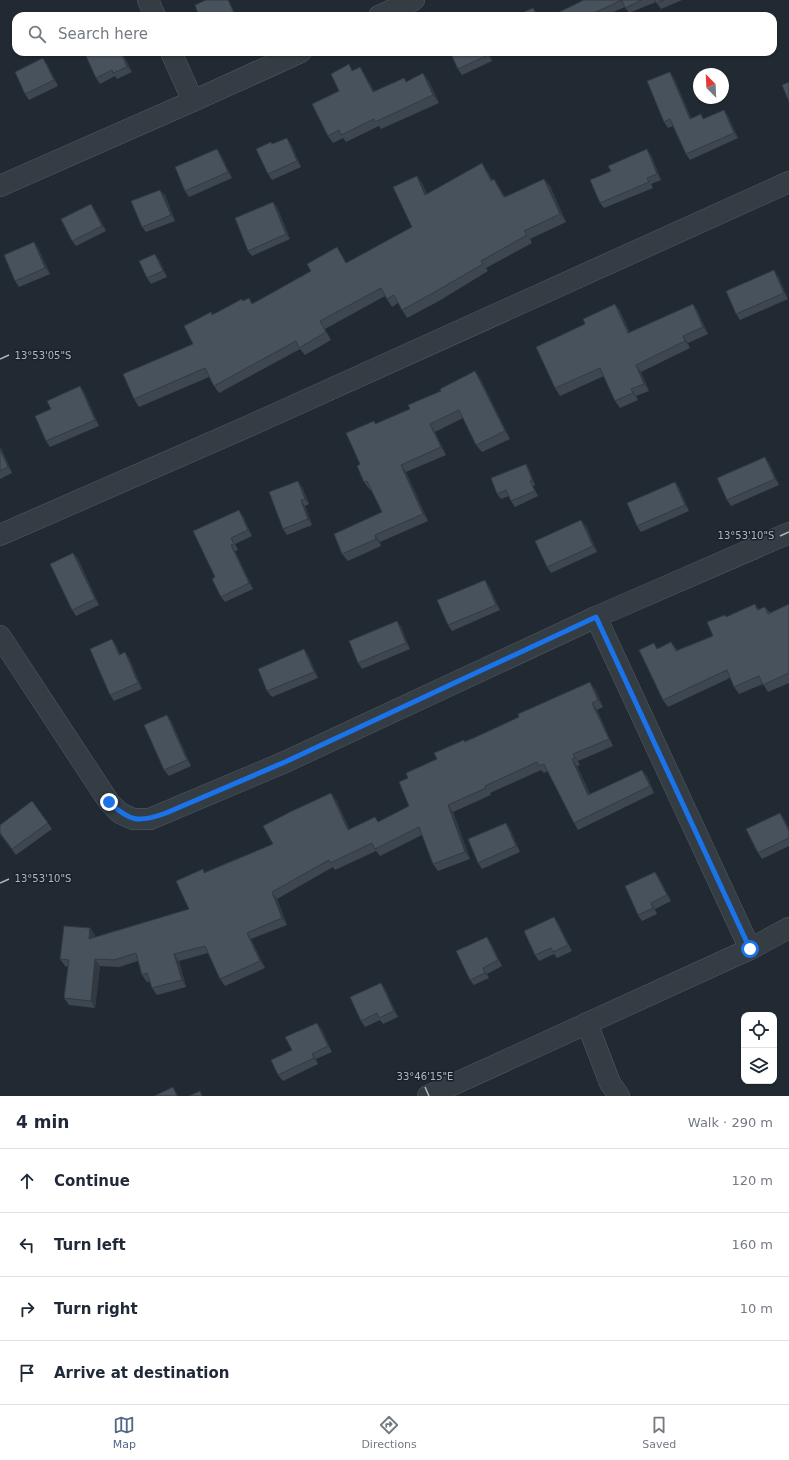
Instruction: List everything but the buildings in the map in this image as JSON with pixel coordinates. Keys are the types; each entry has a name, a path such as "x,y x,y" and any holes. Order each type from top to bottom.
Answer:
{"street":[{"path":"148,0 153,12"},
{"path":"388,12 414,0"},
{"path":"173,56 194,101"},
{"path":"0,186 292,56"},
{"path":"0,535 256,423 789,182"},
{"path":"0,636 109,802 120,812 134,819 150,819 285,762 596,617 789,533"},
{"path":"596,617 750,949"},
{"path":"428,1096 788,931"},
{"path":"587,1023 610,1083 619,1096"}],"route":[{"path":"109,802 120,812 134,819 150,819 166,813 285,762 596,617 750,949"}]}
